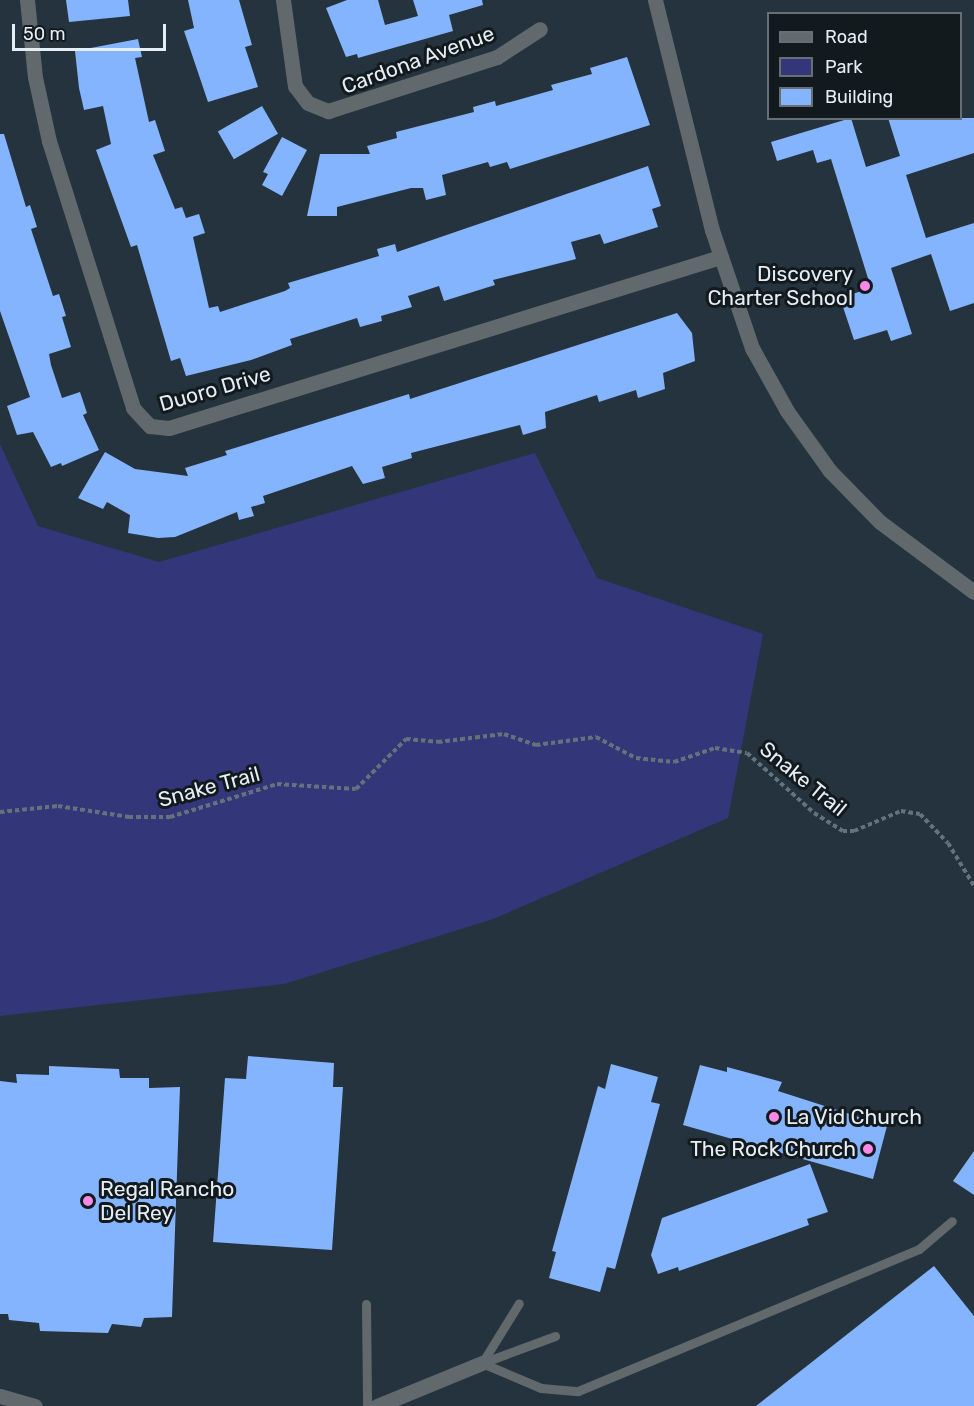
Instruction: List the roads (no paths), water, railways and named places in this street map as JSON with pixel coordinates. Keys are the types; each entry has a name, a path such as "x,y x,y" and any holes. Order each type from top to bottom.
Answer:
{"street":[{"name":"Duoro Drive","path":"27,0 35,77 49,141 133,408 150,426 169,428 720,257"},
{"name":"Cardona Avenue","path":"283,0 295,86 308,103 328,111 497,57 540,29"},
{"path":"655,0 720,257 752,348 787,411 830,471 880,522 974,592"},
{"path":"377,1406 482,1363"},
{"path":"0,1396 35,1406"}],"lane":[{"path":"482,1363 541,1388 578,1392 919,1249 952,1221"},
{"path":"482,1363 519,1303"},
{"path":"366,1304 367,1406"},
{"path":"482,1363 555,1336"}],"place":[{"name":"Discovery Charter School","path":"865,286"},
{"name":"La Vid Church","path":"774,1117"},
{"name":"The Rock Church","path":"868,1149"},
{"name":"Regal Rancho Del Rey","path":"88,1201"}]}
